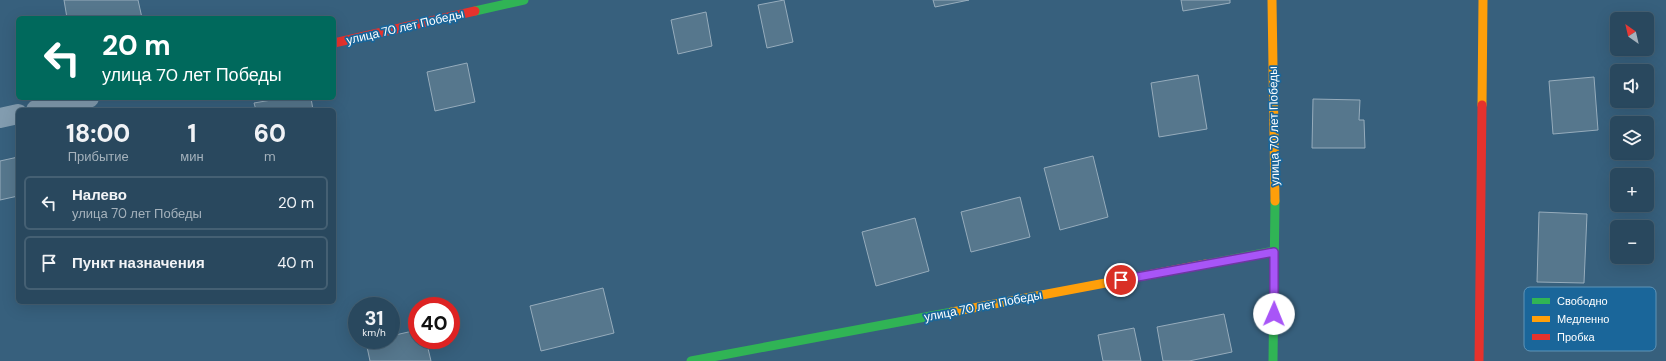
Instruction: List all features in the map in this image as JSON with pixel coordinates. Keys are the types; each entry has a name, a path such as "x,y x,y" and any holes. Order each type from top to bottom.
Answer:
{"street":[{"name":"улица 70 лет Победы","path":"336,43 524,0"},
{"name":"улица 70 лет Победы","path":"1272,0 1274,252 1273,361"},
{"path":"1479,361 1484,0"},
{"path":"45,108 80,100"},
{"path":"0,118 16,114"},
{"name":"улица 70 лет Победы","path":"691,361 1274,252"}],"building":[{"path":"64,0 138,0 142,16 67,16"},
{"path":"784,0 793,42 767,48 758,5"},
{"path":"933,0 969,0 935,7"},
{"path":"1181,0 1230,0 1230,3 1183,11"},
{"path":"706,12 712,46 678,54 671,20"},
{"path":"467,63 475,102 435,111 427,72"},
{"path":"1198,75 1207,129 1159,137 1151,83"},
{"path":"1594,77 1598,130 1553,134 1549,81"},
{"path":"1313,99 1360,100 1359,120 1364,120 1365,148 1312,148"},
{"path":"271,100 311,100 313,108 255,108 254,103"},
{"path":"1093,156 1108,217 1060,230 1044,168"},
{"path":"16,157 16,196 0,200 0,161"},
{"path":"1020,197 1030,237 971,252 961,212"},
{"path":"1539,212 1587,214 1584,283 1537,282"},
{"path":"915,218 929,271 876,286 862,232"},
{"path":"603,288 614,333 541,351 530,306"},
{"path":"1224,314 1232,352 1189,361 1163,361 1157,327"},
{"path":"1134,328 1141,361 1103,361 1098,335"},
{"path":"408,332 408,349 428,349 431,361 370,361 367,349 400,349 400,334"}],"traffic: fast":[{"path":"475,11 524,0"},
{"path":"1273,361 1275,201"},
{"path":"1206,264 1274,251"},
{"path":"691,361 952,312"}],"traffic: slow":[{"path":"1272,0 1275,201"},
{"path":"1482,105 1483,0"},
{"path":"952,312 1206,264"}],"traffic: jam":[{"path":"336,43 475,11"},
{"path":"1479,361 1482,105"}],"route":[{"path":"1121,280 1274,252 1274,314"}]}
